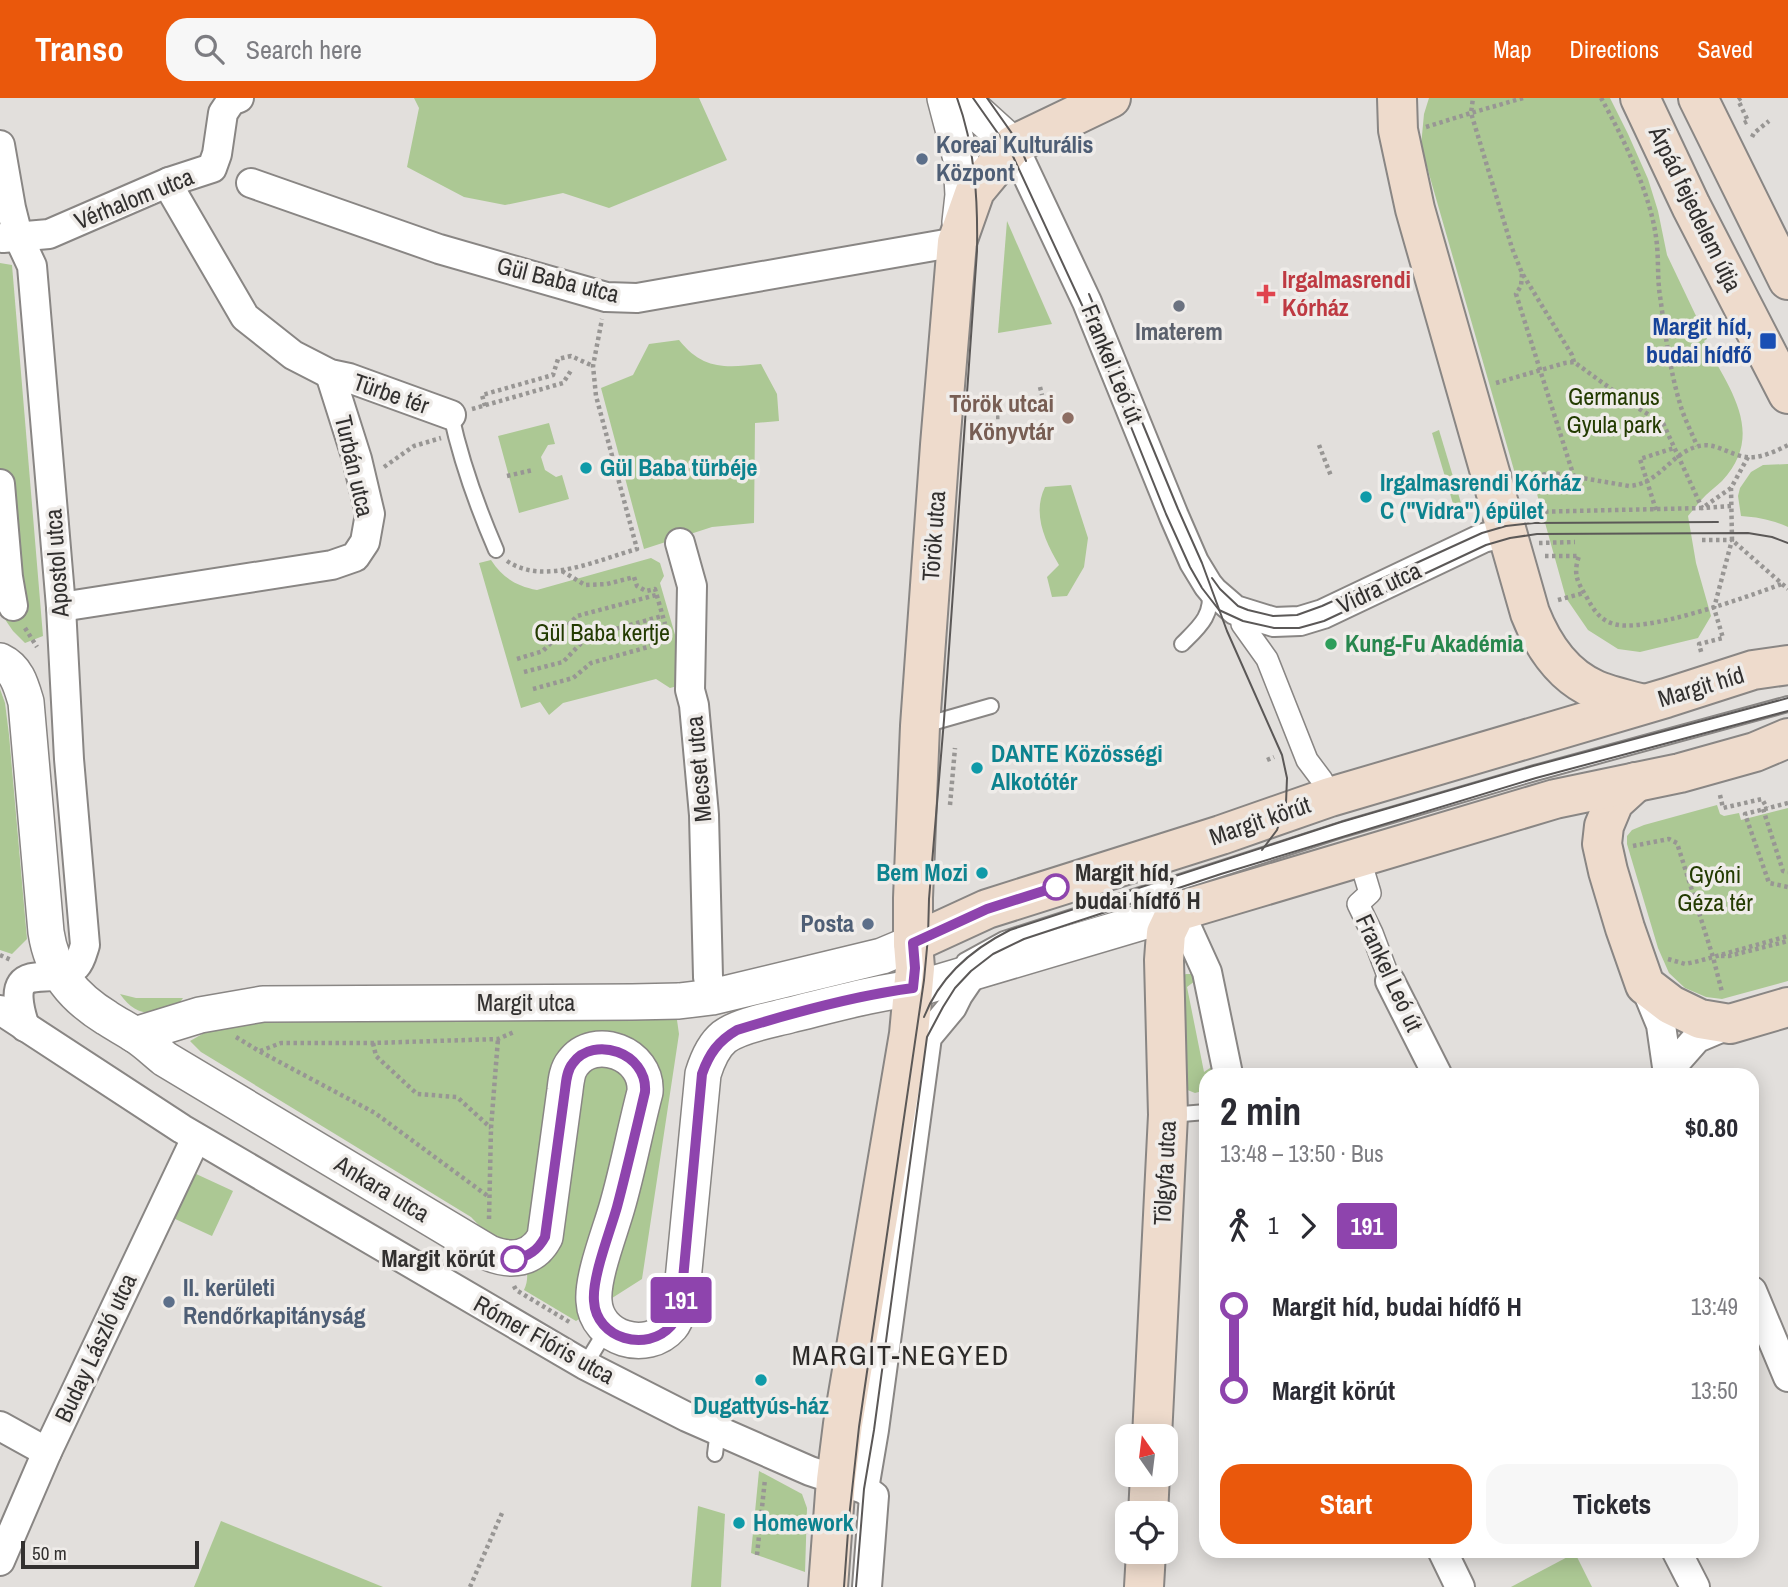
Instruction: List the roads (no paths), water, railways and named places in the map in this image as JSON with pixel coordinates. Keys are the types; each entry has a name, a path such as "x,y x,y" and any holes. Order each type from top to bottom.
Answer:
{"main road":[{"path":"1013,145 1111,98"},
{"path":"1396,98 1398,130 1415,209 1471,408 1516,520 1530,613 1539,634 1564,670 1621,703"},
{"name":"Árpád fejedelem útja","path":"1640,98 1691,206 1788,394"},
{"path":"1698,98 1788,280"},
{"name":"Török utca","path":"913,943 920,726 957,242 975,191 1013,145"},
{"name":"Margit híd","path":"1621,703 1753,670 1788,665"},
{"name":"Margit körút","path":"913,943 987,909 1621,703"},
{"path":"1176,912 1555,799 1635,770 1680,773 1755,752 1788,738"},
{"path":"1635,770 1614,803 1604,826 1602,844 1621,917 1645,985 1671,1005 1700,1019 1730,1024 1788,1007"},
{"name":"Tölgyfa utca","path":"1153,1424 1168,1115 1164,960 1166,933 1176,912"},
{"path":"828,1587 850,1485 843,1424 909,1034 915,968 913,943"},
{"path":"1144,1587 1145,1564"}],"street":[{"name":"Vérhalom utca","path":"9,237 49,234 169,182 212,168 217,155 223,113 231,101 239,98"},
{"path":"945,98 961,159 963,195 957,242"},
{"name":"Frankel Leó út","path":"961,98 1013,145"},
{"name":"Frankel Leó út","path":"980,98 1013,145 1087,302 1209,598"},
{"name":"Apostol utca","path":"0,145 11,208 9,237 32,266 61,607 69,760 85,945 76,966 60,975"},
{"path":"169,182 245,317 293,355 330,374"},
{"name":"Gül Baba utca","path":"251,183 439,249 606,297 637,298 957,242"},
{"name":"Türbe tér","path":"330,374 349,378 451,415"},
{"name":"Turbán utca","path":"61,607 332,565 355,557 365,542 370,514 357,459 330,374"},
{"path":"0,484 13,606"},
{"name":"Vidra utca","path":"1244,620 1300,621 1323,614 1516,520"},
{"name":"Mecset utca","path":"680,544 692,586 690,690 694,705 704,815 708,977 712,997"},
{"name":"Frankel Leó út","path":"1209,598 1213,591 1244,620 1267,659 1307,760 1322,780"},
{"name":"Ankara utca","path":"0,661 12,668 17,675 26,702 46,932 52,958 60,975 81,999 165,1059 489,1252 510,1259 535,1251 545,1237 570,1067 579,1056 592,1051 614,1051 628,1057 642,1072 645,1085 594,1293 595,1310 607,1329"},
{"name":"Frankel Leó út","path":"1364,873 1370,893 1357,904 1372,933 1390,981 1434,1068"},
{"path":"607,1329 626,1339 644,1340 664,1332 676,1319 681,1301 702,1074 715,1047 724,1037 737,1030 845,1000 923,987 1176,912 1207,972 1227,1068"},
{"name":"Margit utca","path":"135,1035 200,1015 263,1004 632,1002 712,997 882,956 913,943"},
{"path":"867,1587 874,1496 850,1485 876,1417 927,1037 952,1007 975,970"},
{"path":"25,1027 16,1003 17,986 27,978 60,975"},
{"path":"1645,985 1661,1026 1666,1068"},
{"name":"Rómer Flóris utca","path":"0,1010 196,1138 585,1365 687,1417 717,1442 768,1453 850,1485"},
{"path":"1671,1068 1697,1038 1730,1024"},
{"name":"Buday László utca","path":"0,1561 47,1452 196,1138"},
{"path":"1759,1308 1788,1377"},
{"path":"0,1426 47,1452"},
{"path":"1447,1558 1460,1587"},
{"path":"1680,1558 1695,1587"}],"lane":[{"path":"451,415 478,508 496,550"},
{"path":"1182,644 1201,625 1209,598"},
{"name":"Margit híd","path":"1635,770 1788,704"},
{"path":"920,726 991,706"},
{"name":"Margit körút","path":"913,988 1004,939 1344,829 1535,773 1635,770"},
{"path":"975,970 993,954 1004,939"},
{"path":"1168,1115 1199,1113"},
{"path":"585,1365 607,1329"}],"tram line":[{"path":"844,1587 859,1427 928,937 977,251 974,173 968,135 957,98"},
{"path":"973,98 1011,152 1082,305 1190,567 1219,610 1243,621 1274,628 1299,628 1324,621 1486,545 1537,534 1748,533 1788,543"},
{"path":"987,98 1018,142 1026,161"},
{"path":"1089,294 1202,563 1227,631 1282,755 1287,778 1286,803 1277,830 1262,850"},
{"path":"1212,578 1238,606 1273,616 1297,615 1482,533 1506,526 1534,523 1718,522"},
{"path":"924,1017 948,976 970,955 1010,930 1341,822 1533,766 1788,698"},
{"path":"856,1587 864,1489 927,1037 955,988 971,971 993,954 1024,939 1221,874 1536,778 1788,711"}],"place":[{"name":"Koreai Kulturális Központ","path":"922,159"},
{"name":"Irgalmasrendi Kórház","path":"1266,294"},
{"name":"Imaterem","path":"1179,306"},
{"name":"Margit híd, budai hídfő","path":"1768,341"},
{"name":"Török utcai Könyvtár","path":"1068,418"},
{"name":"Gül Baba türbéje","path":"586,468"},
{"name":"Irgalmasrendi Kórház C (\"Vidra\") épület","path":"1366,497"},
{"name":"Kung-Fu Akadémia","path":"1331,644"},
{"name":"DANTE Közösségi Alkotótér","path":"977,768"},
{"name":"Bem Mozi","path":"982,873"},
{"name":"Margit híd, budai hídfő H","path":"1056,887"},
{"name":"Posta","path":"868,924"},
{"name":"Margit körút","path":"514,1259"},
{"name":"II. kerületi Rendőrkapitányság","path":"169,1302"},
{"name":"Dugattyús-ház","path":"761,1380"},
{"name":"Homework","path":"739,1523"}],"district":[{"name":"MARGIT-NEGYED","path":"901,1355"}],"park label":[{"name":"Germanus Gyula park","path":"1614,411"},
{"name":"Gül Baba kertje","path":"602,633"},
{"name":"Gyóni Géza tér","path":"1715,889"}]}
